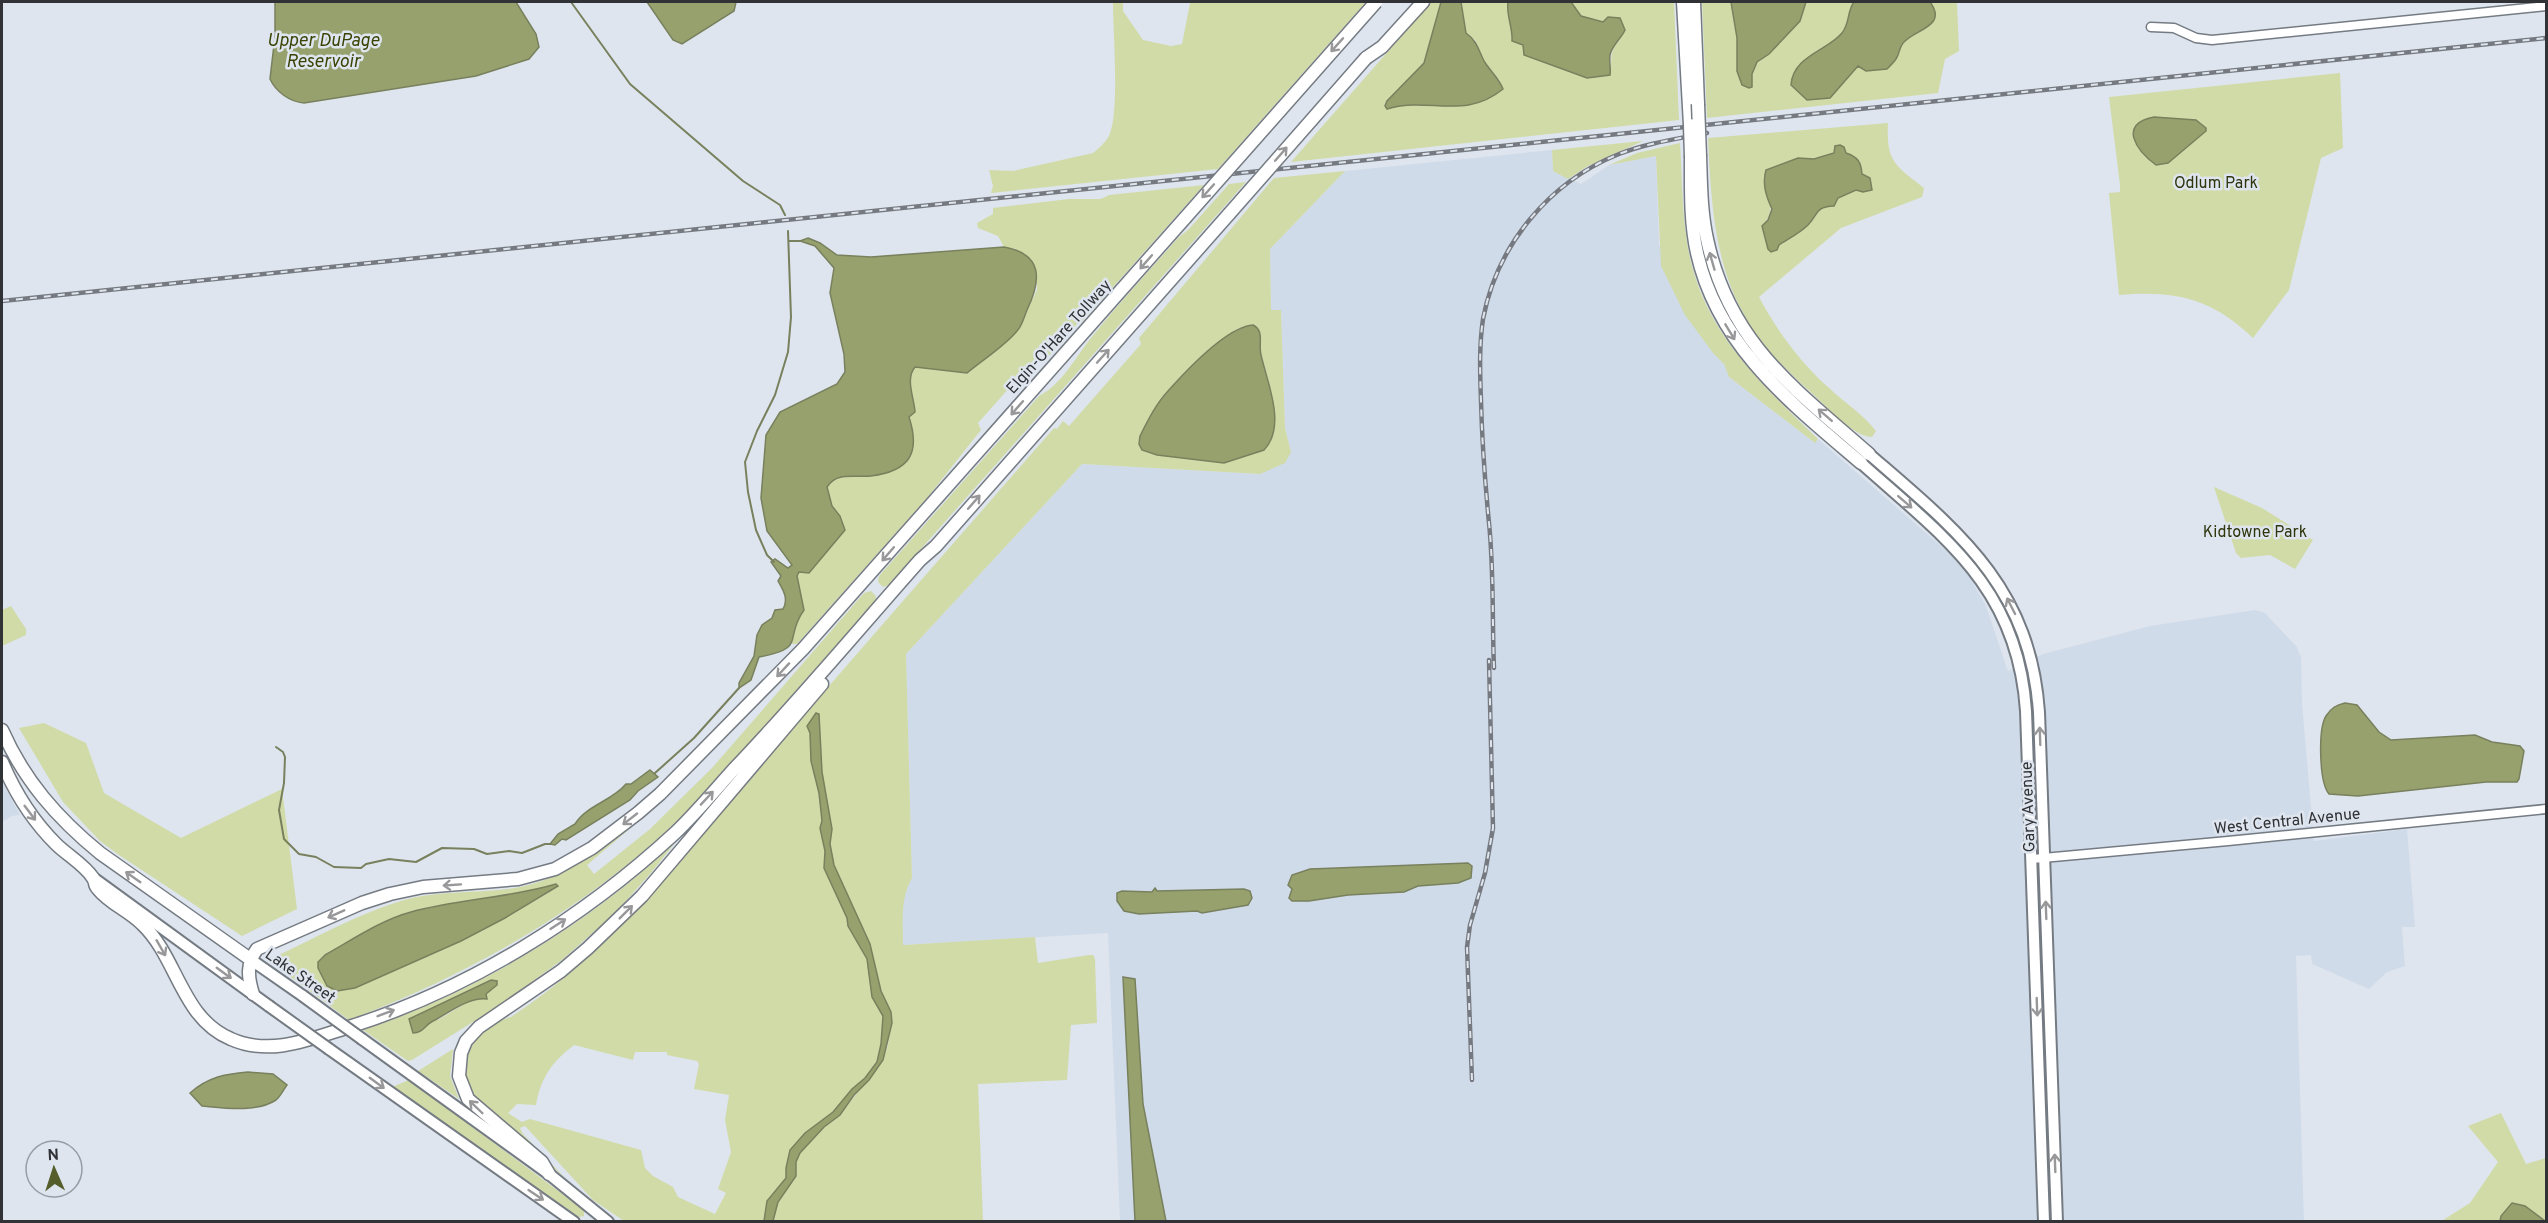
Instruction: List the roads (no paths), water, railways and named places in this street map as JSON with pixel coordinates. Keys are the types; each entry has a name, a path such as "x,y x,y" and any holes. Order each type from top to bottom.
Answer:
{"highway":[{"name":"Elgin-O'Hare Tollway","path":"250,959 257,949 362,903 390,894 423,887 518,879 570,862 592,848 660,794 763,692 1376,2"},
{"path":"2,762 14,789 28,812 55,843 92,877 97,888 153,935 188,1001 201,1018 232,1040 265,1046 292,1044 399,1009 513,953 606,891 677,830 760,742 920,560 936,546 1415,2"},
{"path":"1366,57 1382,47 1423,2"},
{"path":"1683,2 1693,105"},
{"path":"1694,2 1695,157 1692,216 1698,254 1710,293 1726,326 1747,357 1766,378 1865,459"},
{"path":"549,1174 542,1162 468,1099 459,1076 458,1065 460,1053 466,1041 479,1027 524,998 579,956 642,896 924,564 936,546"},
{"name":"Lake Street","path":"2,730 16,759 35,788 54,813 77,835 99,853 250,959"},
{"path":"250,959 249,982 253,994"}],"main road":[{"name":"Gary Avenue","path":"1865,459 1970,546 1999,584 2016,615 2028,648 2037,693 2056,1221"},
{"name":"Gary Avenue","path":"1865,459 1963,556 1992,597 2006,625 2017,656 2025,695 2044,1221"},
{"path":"92,877 329,1049 574,1221"},
{"name":"Lake Street","path":"250,959 549,1174 601,1219"}],"street":[{"path":"2151,27 2174,28 2196,38 2212,40 2547,6"},
{"name":"West Central Avenue","path":"2031,859 2228,842 2547,808"}],"water":[{"name":"Upper DuPage Reservoir","path":"275,2 516,2 536,34 539,47 529,59 476,76 304,103 280,92 270,79 275,36"},
{"path":"647,2 736,2 734,11 682,44 673,40"},
{"path":"1441,2 1461,2 1466,33 1475,42 1484,61 1503,89 1488,99 1474,104 1417,105 1387,109 1385,106 1387,101 1424,63"},
{"path":"1508,2 1571,2 1581,16 1603,22 1608,17 1620,18 1625,30 1611,51 1610,75 1587,78 1524,55 1523,45 1512,41"},
{"path":"1731,2 1806,2 1800,21 1769,54 1757,62 1752,74 1752,87 1749,88 1742,85 1737,71 1737,38"},
{"path":"1854,2 1930,2 1935,10 1935,17 1933,22 1904,42 1896,59 1887,69 1866,71 1858,66 1830,98 1807,100 1791,85 1793,75 1804,61 1842,33"},
{"path":"2154,117 2196,120 2206,128 2206,131 2168,163 2156,165 2137,146 2133,132 2136,125 2143,120"},
{"path":"1835,146 1844,147 1846,153 1858,160 1862,174 1870,178 1872,190 1863,192 1856,190 1838,198 1834,206 1820,210 1805,228 1779,245 1777,250 1771,252 1768,249 1762,226 1768,220 1772,209 1765,190 1766,170 1798,158 1814,159 1834,153"},
{"path":"808,238 837,255 871,257 1004,247 1017,251 1033,262 1036,270 1035,289 1019,329 967,373 915,367 911,377 915,412 909,417 913,441 909,458 903,465 884,474 841,477 827,487 832,506 840,516 845,530 809,573 799,572 797,576 804,610 789,646 774,654 759,657 751,680 739,688 739,683 754,656 757,635 762,625 772,618 775,610 783,609 785,605 785,595 778,581 781,576 771,562 775,559 788,568 792,565 767,531 761,498 766,435 780,412 837,384 845,372 844,354 830,293 834,268 815,246 800,241"},
{"path":"1253,325 1260,334 1260,351 1271,391 1275,417 1271,440 1264,450 1224,463 1157,455 1142,450 1139,444 1140,436 1149,418 1168,391 1195,362 1219,342 1231,333"},
{"path":"2345,703 2357,705 2379,732 2391,740 2475,735 2492,742 2520,746 2524,751 2519,779 2517,782 2486,782 2358,796 2329,794 2323,779 2321,743 2323,723 2334,707"},
{"path":"816,713 819,714 822,772 832,829 830,844 834,865 870,944 881,991 891,1012 892,1023 883,1060 840,1115 824,1127 800,1153 796,1162 796,1176 778,1202 773,1221 764,1221 767,1201 786,1178 790,1150 805,1133 833,1112 852,1089 865,1078 877,1062 881,1044 883,1016 872,997 867,959 848,926 847,918 824,868 825,851 820,828 822,821 819,793 811,761 810,733 807,726"},
{"path":"650,770 658,777 638,791 630,800 566,840 562,839 555,845 550,844 558,834 575,824 586,812"},
{"path":"1468,863 1472,866 1471,878 1458,883 1418,886 1404,892 1348,895 1309,901 1292,901 1289,898 1292,889 1288,885 1292,875 1310,869"},
{"path":"556,884 558,886 505,918 461,941 355,988 337,991 327,986 318,968 318,962 325,955 389,920 411,912"},
{"path":"1155,888 1157,891 1244,889 1250,891 1252,898 1248,905 1202,913 1197,911 1139,914 1124,911 1117,901 1117,893 1122,891 1152,892"},
{"path":"1123,977 1135,979 1143,1104 1166,1221 1135,1221"},
{"path":"491,980 497,981 497,985 486,994 487,999 466,1003 430,1023 419,1032 413,1033 409,1019"},
{"path":"248,1072 273,1074 287,1085 276,1100 250,1108 202,1106 190,1093 203,1083 217,1077"},
{"path":"2512,1203 2525,1206 2545,1221 2500,1221 2501,1216"}],"waterway":[{"path":"571,2 630,84 743,181 780,205 785,215"},
{"path":"774,562 767,555 756,530 748,492 745,462 775,395 788,352 791,317 788,231"},
{"path":"789,241 800,241"},
{"path":"655,773 694,738 739,688"},
{"path":"276,747 283,752 285,757 284,783 279,810 284,839 299,854 316,857 334,867 361,868 366,864 389,859 416,862 442,848 474,849 487,854 509,851 522,853 551,844"}],"railway":[{"path":"2,301 2546,38"},
{"path":"1494,668 1492,559 1483,447 1480,370 1483,319 1500,266 1530,219 1570,181 1594,166 1630,150 1707,133"},
{"path":"1472,1080 1467,947 1493,828 1489,660"}],"park label":[{"name":"Odlum Park","path":"2216,182"},
{"name":"Kidtowne Park","path":"2255,531"}]}
